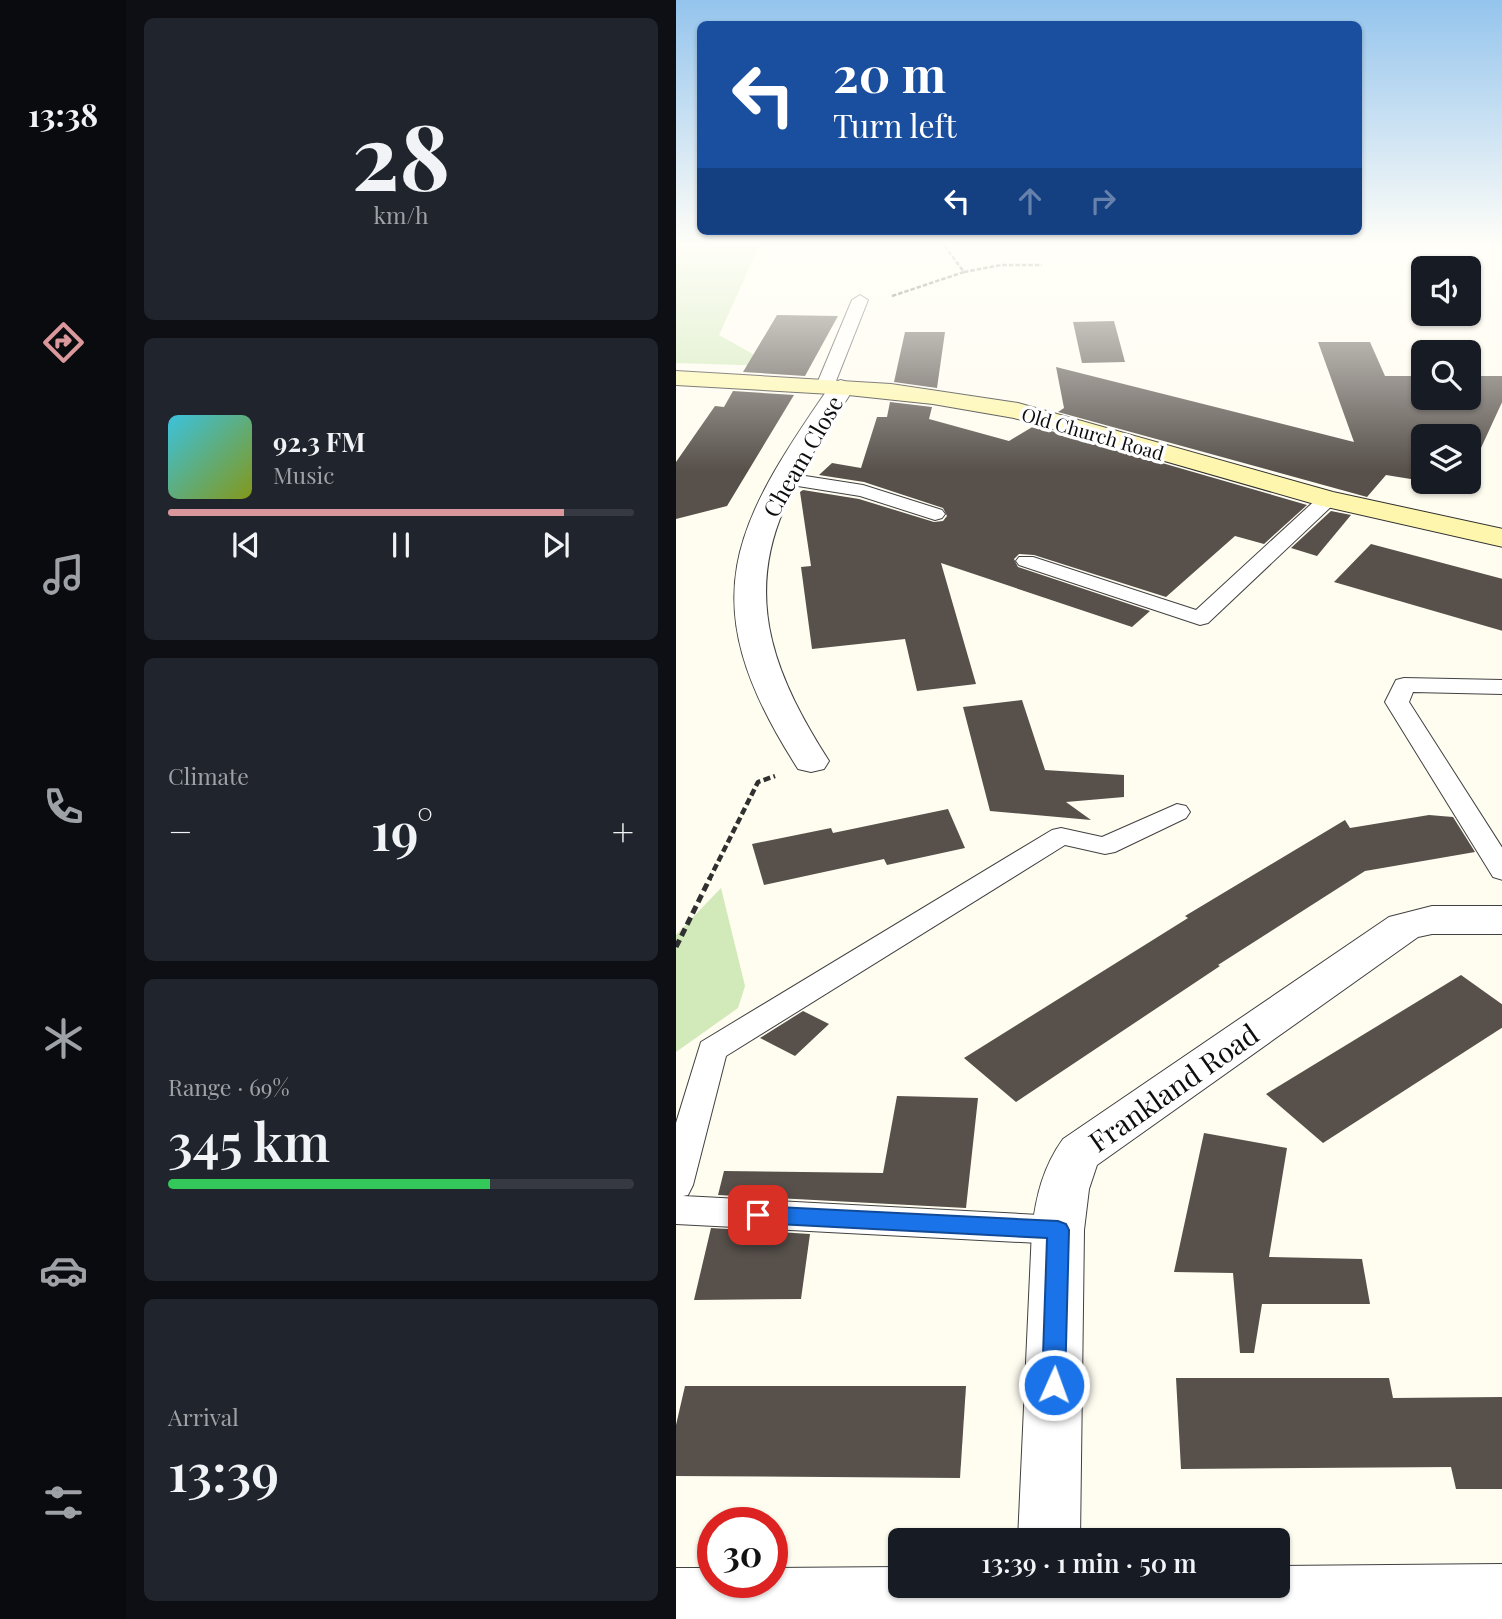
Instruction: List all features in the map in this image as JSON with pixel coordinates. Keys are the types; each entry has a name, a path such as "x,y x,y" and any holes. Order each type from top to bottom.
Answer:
{"main road":[{"name":"Old Church Road","path":"676,378 833,387 950,399 1018,411 1328,499 1503,538"}],"street":[{"name":"Cheam Close","path":"811,761 782,719 761,671 751,625 750,573 762,527 833,387"},
{"name":"Frankland Road","path":"1049,1528 1058,1230 1063,1182 1070,1165 1080,1152 1404,927 1431,920 1503,920"},
{"path":"676,1600 888,1585"},
{"path":"1290,1597 1403,1608 1503,1596"}],"lane":[{"path":"833,387 854,320"},
{"path":"786,479 863,491 935,514"},
{"path":"1026,562 1200,618 1328,499"},
{"path":"1503,687 1404,685 1397,702 1503,871"},
{"path":"676,1185 712,1050 1061,836 1105,846 1177,812"},
{"path":"676,1210 1058,1230"}],"path":[{"path":"676,947 758,782 811,761"}],"green space":[{"path":"676,320 726,320 719,335 774,366 676,363"},
{"path":"721,888 745,986 738,1008 676,1052 676,935"}],"building":[{"path":"774,320 836,320 805,376 743,372"},
{"path":"1114,321 1125,362 1082,363 1073,322"},
{"path":"905,332 945,332 937,388 894,382"},
{"path":"1318,342 1370,342 1385,376 1411,376 1411,410 1481,410 1481,376 1503,376 1503,400 1481,448 1481,424 1411,424 1411,479 1386,475 1367,497 1058,412 1064,408 1056,367 1354,442"},
{"path":"733,391 794,395 727,506 676,519 676,462 715,406 724,407"},
{"path":"890,402 932,407 929,419 1009,441 1034,426 1307,505 1264,544 1235,536 1166,597 1034,555 1019,554 1014,559 1018,567 1150,611 1132,627 941,563 976,684 917,691 905,639 812,649 801,567 811,566 800,492 803,490 859,499 934,522 943,521 947,516 943,508 864,482 819,475 832,463 861,468 877,417 887,417"},
{"path":"1331,511 1351,515 1317,556 1291,548"},
{"path":"1371,544 1503,579 1503,631 1334,582"},
{"path":"1022,700 1045,770 1124,775 1124,797 1066,802 1091,820 990,811 963,707"},
{"path":"948,809 965,848 887,865 884,859 764,885 752,844 831,828 833,833"},
{"path":"1429,815 1453,817 1475,852 1365,871 1218,965 1220,966 1016,1102 964,1058 1188,918 1185,916 1345,820 1350,828"},
{"path":"1461,975 1503,1005 1503,1027 1323,1143 1266,1094"},
{"path":"803,1011 829,1024 795,1056 760,1038"},
{"path":"897,1096 978,1098 966,1208 718,1195 724,1171 883,1173"},
{"path":"1204,1133 1287,1148 1269,1257 1362,1259 1370,1304 1262,1304 1254,1353 1240,1353 1233,1273 1174,1272"},
{"path":"711,1228 810,1234 801,1299 694,1300"},
{"path":"1176,1378 1389,1378 1393,1398 1503,1397 1503,1489 1456,1489 1451,1467 1181,1469"},
{"path":"685,1386 966,1386 960,1478 676,1476 676,1425"}],"route":[{"path":"758,1215 1058,1230 1054,1385"}]}
